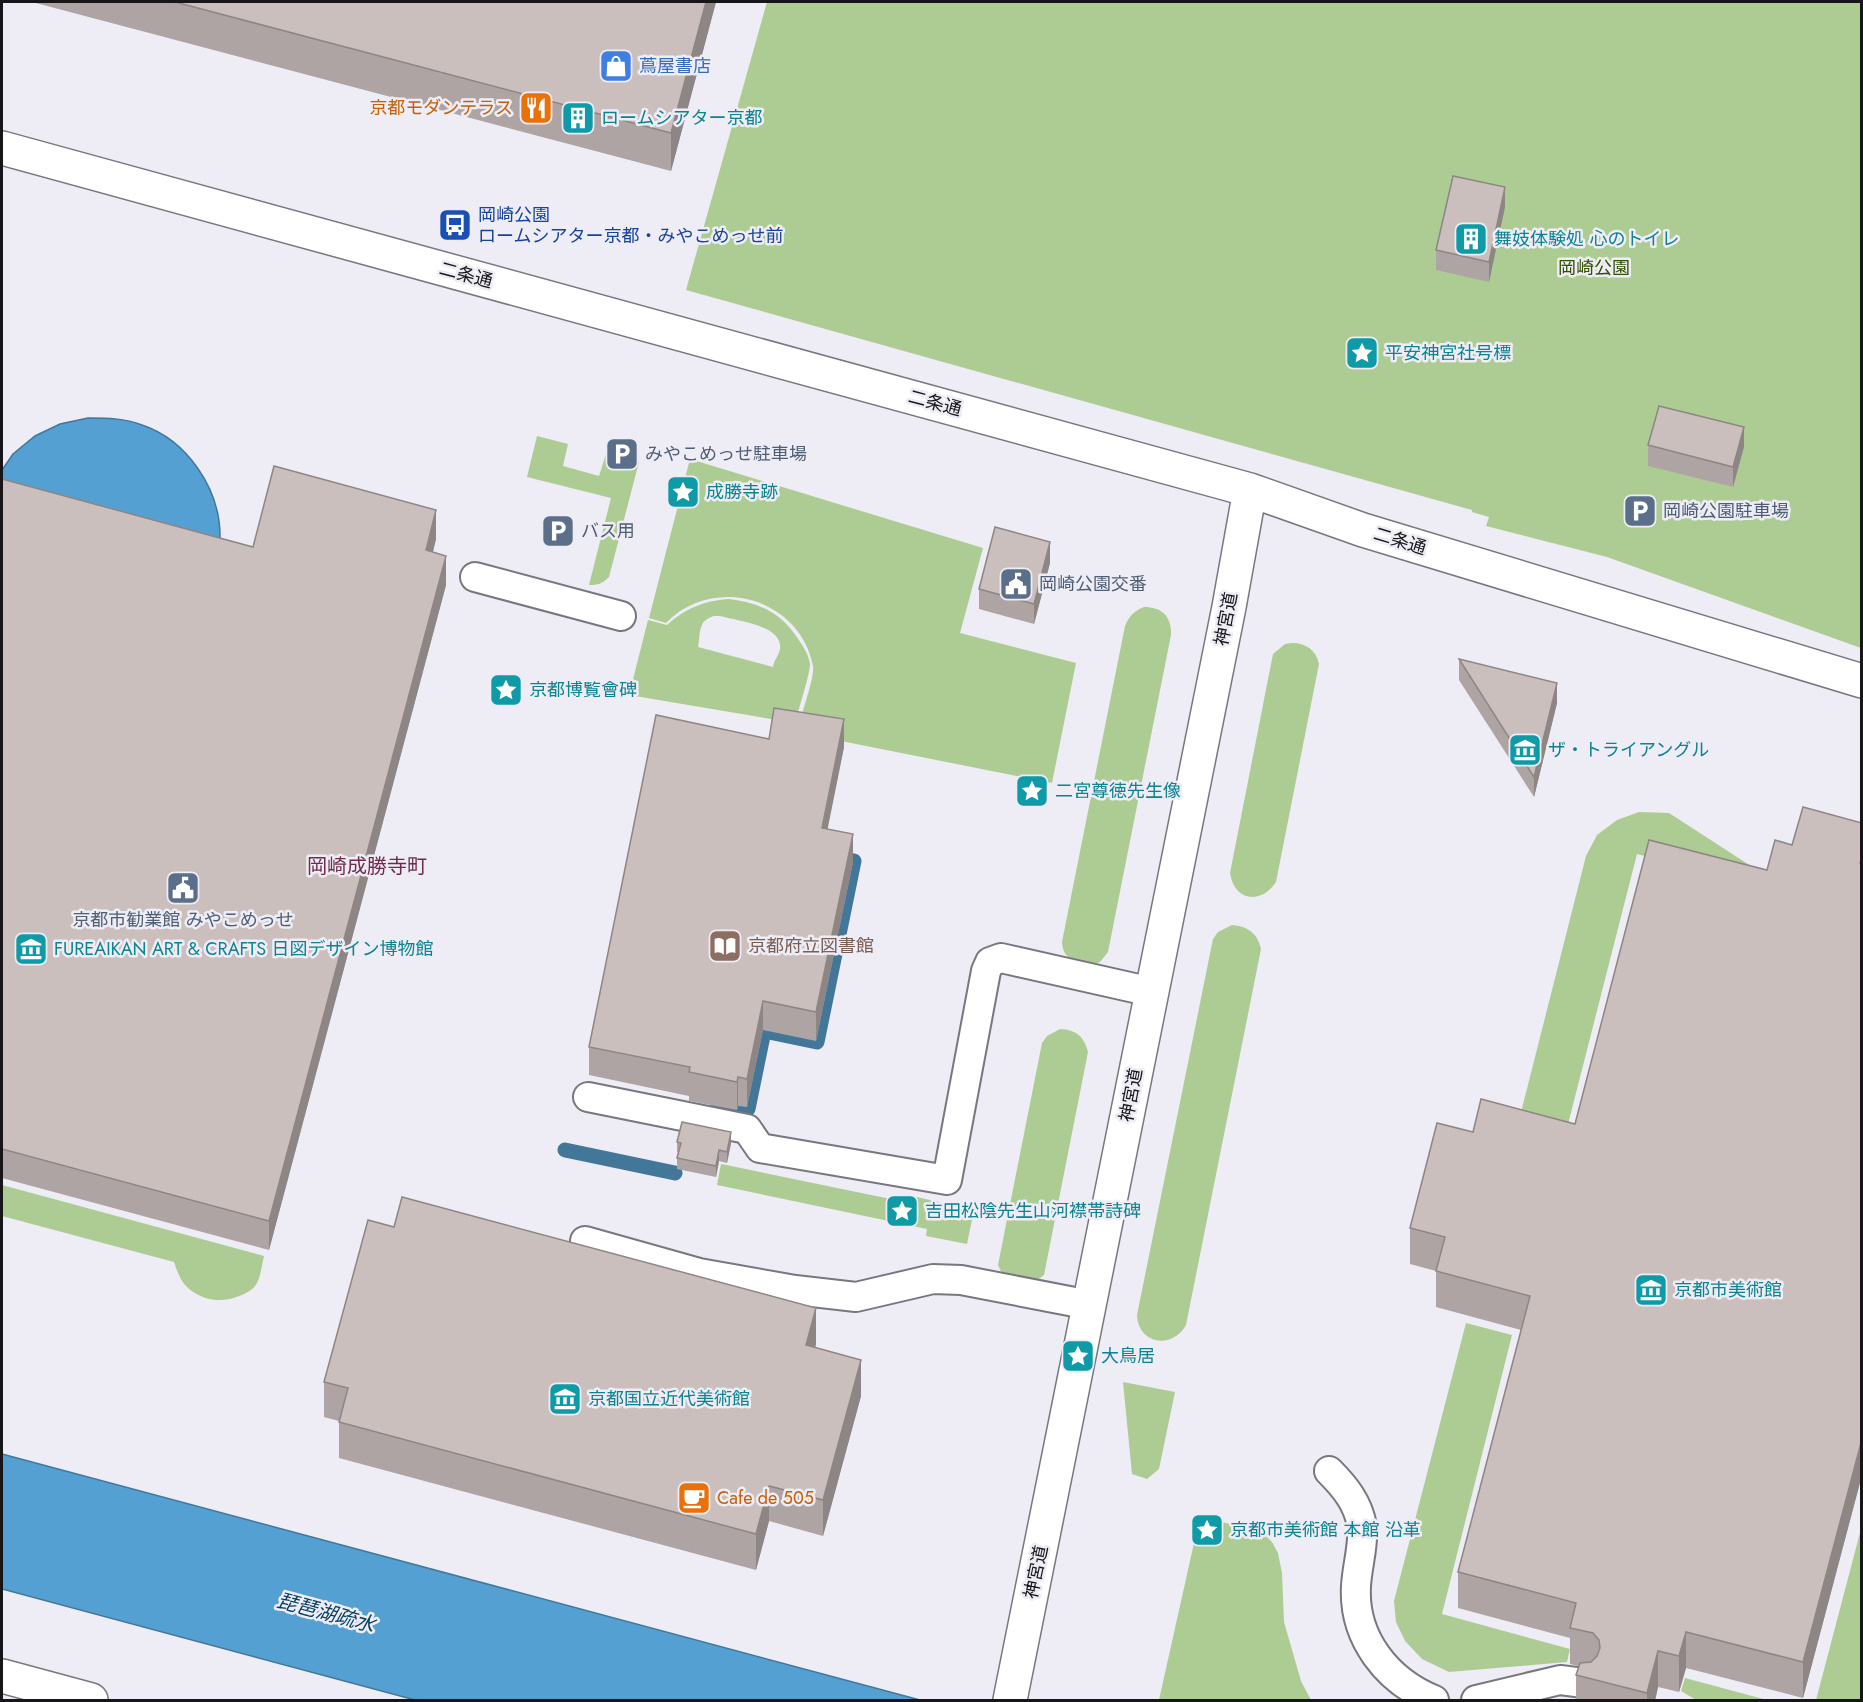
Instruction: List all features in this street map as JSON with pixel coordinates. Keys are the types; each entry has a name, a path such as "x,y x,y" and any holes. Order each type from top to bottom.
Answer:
{"street":[{"name":"二条通","path":"2,148 1250,490 1363,530 1862,681"},
{"name":"神宮道","path":"1010,1701 1229,607 1250,490"},
{"path":"2,1676 91,1701"}],"lane":[{"path":"475,577 621,616"},
{"path":"588,1097 747,1129 760,1148 947,1179 986,970 990,962 1002,958 1152,992"},
{"path":"585,1241 699,1273 795,1290 856,1297 933,1280 961,1280 1089,1305"},
{"path":"1329,1471 1344,1486 1356,1506 1362,1527 1356,1587 1358,1615 1366,1638 1393,1676 1412,1690 1434,1701"},
{"path":"1476,1701 1560,1680 1584,1683"}],"green space":[{"name":"岡崎公園","path":"767,2 1861,2 1861,648 1607,557 1486,526 1489,517 1472,512 1472,510 686,290"},
{"path":"537,436 568,444 563,466 599,476 606,454 639,462 609,577 600,584 589,585 611,498 527,477"},
{"path":"690,459 983,548 960,633 1076,663 1052,783 821,737 799,724 813,671 805,643 791,624 773,610 753,601 730,597 707,599 686,608 666,623 649,618"},
{"path":"728,599 749,603 768,610 785,622 804,648 810,664 795,723 629,695 648,620 667,625 688,610","holes":["720,616 758,625 774,634 779,641 780,649 773,667 698,647 702,624 709,618"]},
{"path":"1144,607 1156,609 1165,614 1170,623 1171,635 1108,952 1100,962 1090,966 1067,956 1062,942 1125,626 1132,614"},
{"path":"1292,643 1310,648 1319,664 1276,882 1263,894 1249,897 1237,889 1230,873 1273,654 1285,644"},
{"path":"1639,812 1669,813 1771,879 1768,889 1637,854 1564,1140 1517,1128 1586,856 1597,835 1617,820"},
{"path":"1232,925 1243,927 1251,932 1261,949 1186,1325 1173,1338 1157,1340 1149,1338 1143,1332 1137,1315 1213,939 1218,932"},
{"path":"1060,1029 1078,1035 1088,1052 1044,1275 1032,1284 1004,1278 998,1265 1042,1043 1047,1036"},
{"path":"721,1164 910,1203 912,1196 974,1210 967,1244 926,1236 927,1229 717,1185"},
{"path":"2,1185 264,1256 258,1280 256,1285 241,1295 226,1300 205,1298 185,1284 174,1262 2,1216"},
{"path":"1466,1323 1512,1335 1442,1614 1570,1649 1567,1662 1449,1672 1422,1659 1405,1641 1396,1622 1394,1601"},
{"path":"1123,1382 1175,1392 1159,1469 1147,1479 1132,1474"},
{"path":"1200,1516 1263,1533 1272,1542 1278,1553 1282,1573 1284,1622 1301,1681 1311,1700 1159,1700"},
{"path":"1861,1529 1861,1700 1816,1700"},
{"path":"1685,1678 1767,1700 1696,1700 1681,1691"}],"water":[{"path":"88,418 109,418 142,425 158,432 186,454 198,468 214,501 220,536 217,564 2,507 2,470 13,454 35,436 60,424"},
{"name":"琵琶湖疏水","path":"2,1454 920,1700 415,1700 2,1589"}],"building":[{"name":"ロームシアター京都","path":"175,2 706,2 671,133"},
{"name":"舞妓体験処 心のトイレ","path":"1453,176 1505,187 1489,262 1436,250"},
{"path":"1659,406 1744,427 1733,467 1648,445"},
{"name":"京都市勧業館 みやこめっせ","path":"274,466 436,510 426,550 446,556 269,1221 2,1149 2,479 253,547"},
{"path":"995,527 1050,542 1034,604 979,589"},
{"name":"ザ・トライアングル","path":"1459,659 1557,683 1534,777"},
{"name":"京都府立図書館","path":"774,708 844,719 822,828 853,834 816,1012 763,1001 747,1079 738,1077 737,1082 689,1072 690,1067 589,1047 656,715 769,739"},
{"name":"京都市美術館","path":"1803,807 1862,823 1860,863 1862,864 1862,1439 1803,1662 1686,1632 1679,1656 1658,1651 1647,1693 1576,1675 1580,1663 1591,1662 1597,1656 1600,1648 1599,1640 1593,1633 1570,1628 1576,1603 1458,1572 1530,1296 1436,1271 1445,1237 1410,1228 1437,1123 1473,1132 1481,1099 1575,1124 1649,840 1767,870 1775,840 1792,845"},
{"path":"682,1122 731,1132 727,1152 719,1150 716,1166 677,1158 681,1143 677,1142"},
{"name":"京都国立近代美術館","path":"402,1197 816,1308 806,1345 861,1360 823,1500 769,1486 756,1534 339,1422 348,1388 324,1382 368,1220 394,1227"}],"waterway":[{"path":"718,1103 748,1109 764,1031 817,1042 854,861 835,857"},
{"path":"565,1150 675,1173"}],"place":[{"name":"蔦屋書店","path":"616,66"},
{"name":"京都モダンテラス","path":"536,108"},
{"name":"ロームシアター京都","path":"578,118"},
{"name":"岡崎公園 ロームシアター京都・みやこめっせ前","path":"455,225"},
{"name":"舞妓体験処 心のトイレ","path":"1471,239"},
{"name":"平安神宮社号標","path":"1362,353"},
{"name":"みやこめっせ駐車場","path":"622,454"},
{"name":"成勝寺跡","path":"683,492"},
{"name":"岡崎公園駐車場","path":"1640,511"},
{"name":"バス用","path":"558,531"},
{"name":"岡崎公園交番","path":"1016,584"},
{"name":"京都博覧會碑","path":"506,690"},
{"name":"ザ・トライアングル","path":"1525,750"},
{"name":"二宮尊徳先生像","path":"1032,791"},
{"name":"京都市勧業館 みやこめっせ","path":"183,888"},
{"name":"京都府立図書館","path":"725,946"},
{"name":"FUREAIKAN ART & CRAFTS 日図デザイン博物館","path":"31,949"},
{"name":"吉田松陰先生山河襟帯詩碑","path":"902,1211"},
{"name":"京都市美術館","path":"1651,1290"},
{"name":"大鳥居","path":"1078,1356"},
{"name":"京都国立近代美術館","path":"565,1399"},
{"name":"Cafe de 505","path":"694,1498"},
{"name":"京都市美術館 本館 沿革","path":"1207,1530"}],"district":[{"name":"岡崎成勝寺町","path":"367,866"}]}
